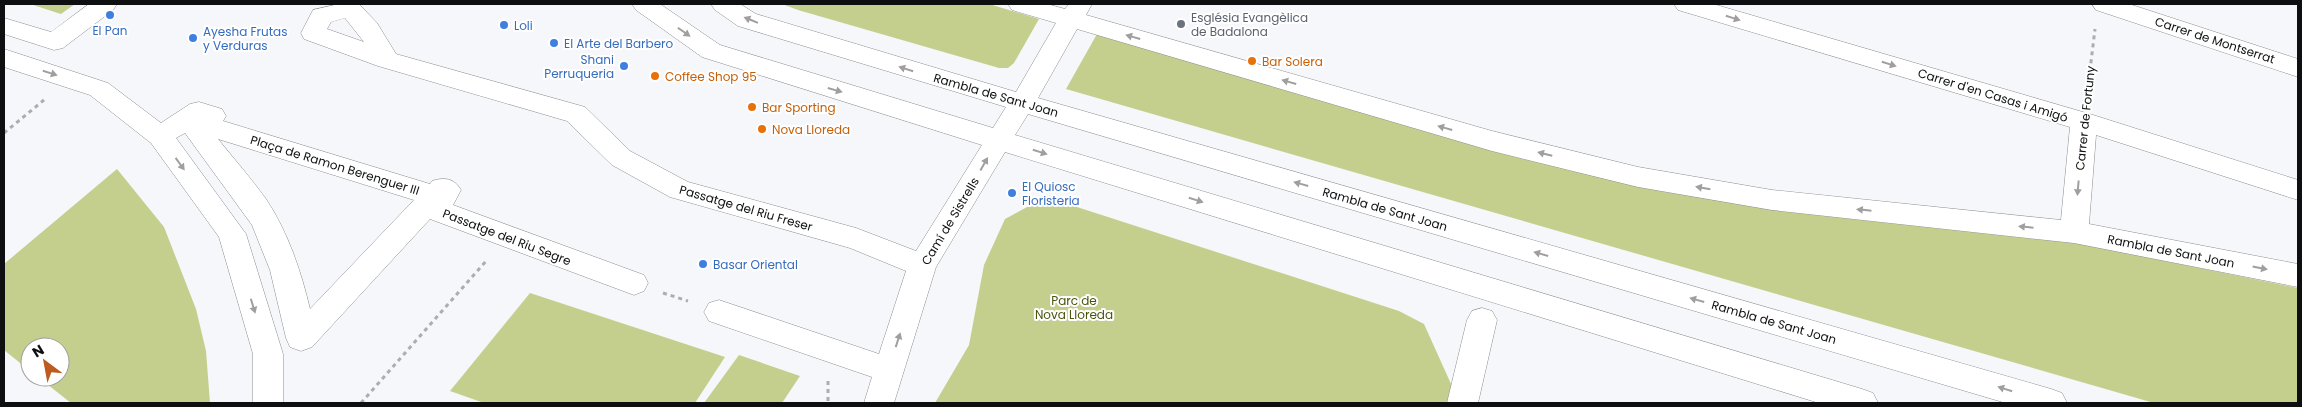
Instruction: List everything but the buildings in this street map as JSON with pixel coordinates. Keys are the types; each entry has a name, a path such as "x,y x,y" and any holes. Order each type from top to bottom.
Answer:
{"street":[{"path":"4,26 54,42 105,4"},
{"path":"644,4 711,50 815,85 998,139 1862,403"},
{"name":"Rambla de Sant Joan","path":"724,4 747,20 1020,103 2051,403"},
{"name":"Rambla de Sant Joan","path":"1020,4 1076,11 1492,141 1638,177 1772,200 2074,232 2298,276"},
{"name":"Carrer d'en Casas i Amigó","path":"1686,4 2084,122 2298,190"},
{"name":"Camí de Sistrells","path":"879,403 922,265 1020,103 1041,72 1076,11"},
{"name":"Carrer de Montserrat","path":"2100,14 2298,68"},
{"path":"4,58 99,89 160,136 232,234 268,354 268,403"},
{"name":"Passatge del Riu Freser","path":"387,60 505,92 576,114 621,158 680,190 856,239 922,265"},
{"name":"Passatge del Riu Segre","path":"160,136 199,111 447,190 437,210 507,238 634,284"},
{"name":"Carrer de Fortuny","path":"2074,232 2084,122"},
{"name":"Plaça de Ramon Berenguer III","path":"204,125 435,196 300,338 292,295 274,243 256,208 197,131 204,125"},
{"path":"719,312 889,370"},
{"path":"1462,403 1482,320"}],"path":[{"name":"Carrer de Fortuny","path":"2084,122 2100,14"},
{"path":"4,133 70,79"},
{"path":"361,403 507,238"},
{"path":"634,284 719,312"}],"green space":[{"path":"30,4 75,4 61,14"},
{"path":"782,4 989,4 1039,19 1014,63 1008,68 999,68"},
{"path":"1097,34 1568,170 1665,192 1764,207 2081,244 2298,288 2298,403 2154,403 1066,89"},
{"path":"117,169 164,227 196,309 206,351 210,403 71,403 51,387 70,387 70,337 20,337 20,363 4,350 4,264"},
{"name":"Parc de Nova Lloreda","path":"1046,197 1399,311 1424,324 1456,395 1454,403 935,403 969,345 984,265 1005,219"},
{"path":"530,293 725,357 695,403 484,403 450,391"},
{"path":"739,355 800,376 782,403 704,403"}],"place":[{"name":"El Pan","path":"110,15"},
{"name":"Església Evangèlica de Badalona","path":"1181,24"},
{"name":"Loli","path":"504,25"},
{"name":"Ayesha Frutas y Verduras","path":"193,38"},
{"name":"El Arte del Barbero","path":"554,43"},
{"name":"Bar Solera","path":"1252,61"},
{"name":"Shani Perruqueria","path":"624,66"},
{"name":"Coffee Shop 95","path":"655,76"},
{"name":"Bar Sporting","path":"752,107"},
{"name":"Nova Lloreda","path":"762,129"},
{"name":"El Quiosc Floristeria","path":"1012,193"},
{"name":"Basar Oriental","path":"703,264"}]}
